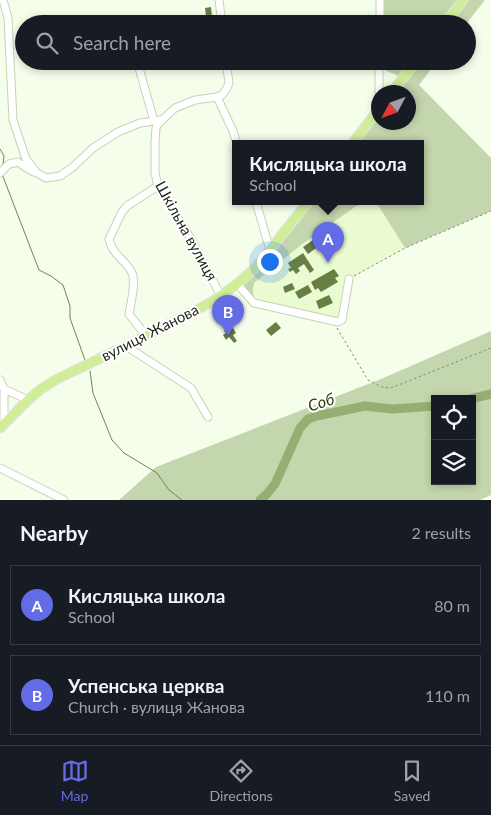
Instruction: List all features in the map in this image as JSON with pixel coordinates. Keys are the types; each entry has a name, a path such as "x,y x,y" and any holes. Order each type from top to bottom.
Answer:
{"main road":[{"path":"452,15 463,0"},
{"path":"397,85 409,70"},
{"path":"355,140 371,119"},
{"name":"вулиця Жанова","path":"2,426 28,400 57,379 194,312 221,296 256,267 306,205"}],"street":[{"path":"2,0 8,18 13,120 26,159 37,173"},
{"path":"218,0 220,15"},
{"path":"380,0 380,15"},
{"path":"140,70 158,120"},
{"path":"0,173 9,164 18,162 46,178 60,176 93,148 118,132 140,123 158,120 175,108 195,100 222,94 229,83 227,70"},
{"path":"379,85 380,70"},
{"path":"217,96 235,140"},
{"name":"Шкільна вулиця","path":"158,120 155,142 155,173 158,186 191,238 221,296"},
{"path":"146,336 130,314 132,272 112,249 109,239 122,212 127,206 158,186"},
{"path":"257,205 270,250"},
{"path":"237,284 254,303 339,322 342,320 349,279"},
{"path":"126,346 191,388 208,416"},
{"path":"0,380 4,388 2,426"},
{"path":"4,388 28,400"},
{"path":"0,468 64,500"}],"path":[{"path":"349,279 405,248 491,211"},
{"path":"332,321 368,380 386,388 396,386 491,348"}],"shaded area":[{"path":"380,0 485,0 473,15 380,15"},
{"path":"386,70 430,70 419,85 491,158 491,211 405,248 378,205 424,205 424,140 355,140 371,119 371,130 416,130 416,85 398,85 403,78"},
{"path":"305,205 358,205 301,245 254,283 254,303 237,284"},
{"path":"358,205 378,205 405,248 349,279 342,320 254,303 254,283 301,245"},
{"path":"491,331 491,495 480,500 119,500 156,467 381,379"}],"building":[{"path":"211,7 212,15 206,15 205,8"},
{"path":"323,233 328,239 308,254 303,247"},
{"path":"303,253 314,270 310,273 304,264 298,268 300,271 296,274 293,270 290,272 288,269 291,268 288,263"},
{"path":"334,269 339,276 335,278 338,282 321,292 318,288 315,290 311,282"},
{"path":"292,283 295,289 285,293 283,287"},
{"path":"308,285 312,292 299,299 295,292"},
{"path":"329,295 333,303 319,309 316,301"},
{"path":"276,322 281,328 271,336 266,330"},
{"path":"228,328 229,330 233,328 236,333 233,335 237,341 234,343 229,337 226,340 223,335 226,333 224,331"}],"waterway":[{"path":"0,149 4,156 3,165"},
{"path":"2,174 39,270 63,285 70,306 70,318 85,360"},
{"path":"90,371 93,393 112,440 124,453 157,473 169,490 182,500"},
{"name":"Соб","path":"476,398 491,394"},
{"name":"Соб","path":"260,500 275,484 300,428 308,419 365,406 392,409 431,406"}],"place":[{"name":"Кисляцька школа","path":"328,263"},
{"name":"Успенська церква","path":"228,336"}]}
